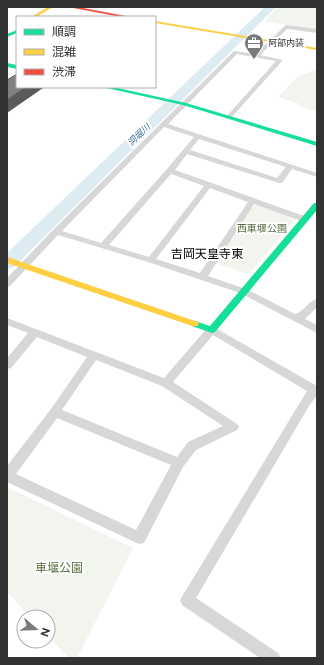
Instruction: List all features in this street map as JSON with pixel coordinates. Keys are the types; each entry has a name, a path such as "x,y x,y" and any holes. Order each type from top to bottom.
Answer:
{"street":[{"path":"35,16 52,7"},
{"path":"44,16 60,7"},
{"path":"70,7 123,16"},
{"path":"156,22 317,49"},
{"path":"7,31 16,26"},
{"path":"256,56 286,26 317,31"},
{"path":"7,36 16,32"},
{"path":"7,284 56,232 164,125 180,103 236,52 280,60 229,117"},
{"path":"110,88 180,103 317,144"},
{"path":"164,125 317,176"},
{"path":"103,246 170,171 198,136"},
{"path":"186,151 279,181 290,167"},
{"path":"170,171 304,219"},
{"path":"151,260 208,185"},
{"path":"203,276 253,200"},
{"path":"166,383 317,205"},
{"path":"56,232 203,276 243,291 317,329"},
{"path":"7,260 212,330 316,391 305,403 187,600 273,658"},
{"path":"295,317 302,316 317,302"},
{"path":"7,322 35,332 166,383 233,427 192,446 179,464 139,538 7,476 55,412 94,355"},
{"path":"7,365 35,332"},
{"path":"55,412 179,464"}],"green space":[{"path":"278,7 317,7 317,30 264,21"},
{"path":"317,70 317,112 299,106 300,104 278,97 298,76"},
{"name":"西車堰公園","path":"258,205 290,217 293,221 249,274 217,264 252,206"},
{"name":"車堰公園","path":"7,487 133,548 77,658 69,658 56,644 56,609 23,609 7,592"}],"building":[{"path":"16,75 16,88 25,88 7,100 7,80"}],"waterway":[{"name":"洞堀川","path":"7,263 271,7"}],"traffic: fast":[{"path":"7,36 16,32"},
{"path":"7,65 16,67"},
{"path":"110,88 184,104 317,144"},
{"path":"195,324 212,330 317,205"}],"traffic: slow":[{"path":"35,16 51,7"},
{"path":"156,22 317,49"},
{"path":"7,260 195,324"}],"traffic: jam":[{"path":"70,7 123,16"}],"place":[{"name":"阿部内装","path":"254,60"}],"district":[{"name":"吉岡天皇寺東","path":"207,254"}]}
